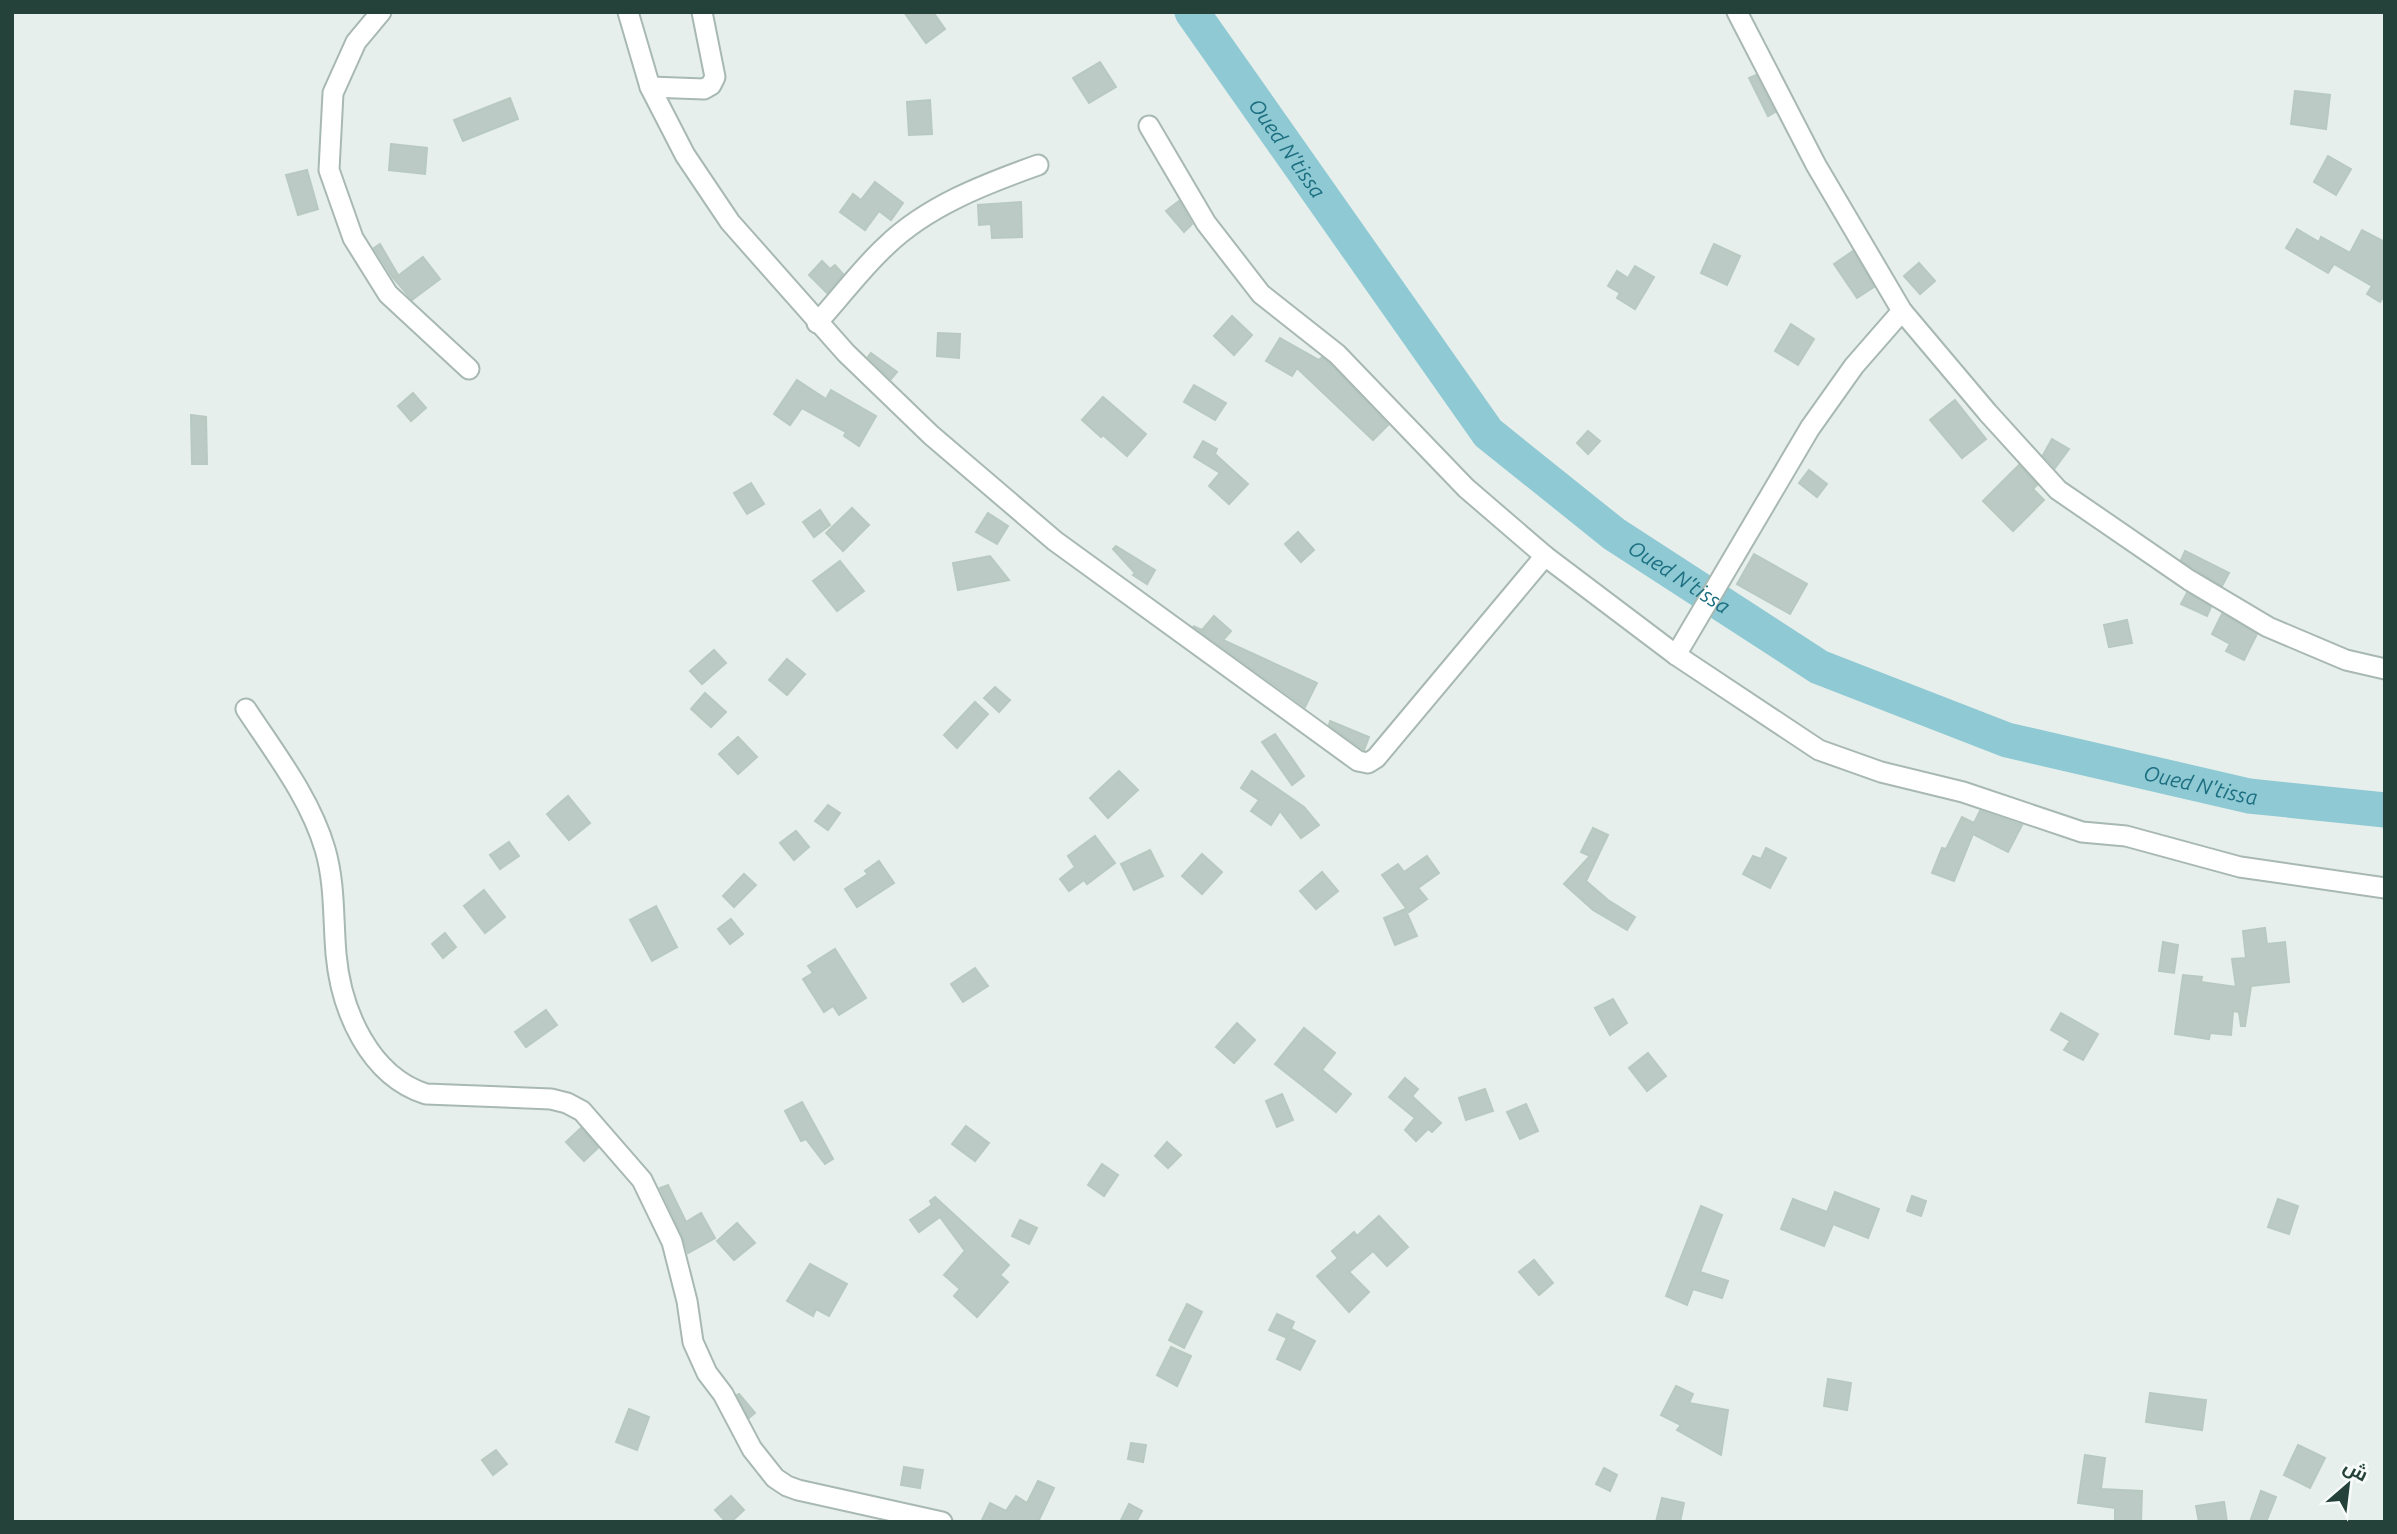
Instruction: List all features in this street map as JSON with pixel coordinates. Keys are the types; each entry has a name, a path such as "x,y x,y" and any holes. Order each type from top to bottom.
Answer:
{"street":[{"path":"381,12 356,42 333,93 329,170 353,238 388,294 469,369"},
{"path":"628,12 650,86 685,155 730,222 817,323 931,435 1055,541 1358,761 1368,763 1376,758 1545,556"},
{"path":"650,86 704,89 711,85 715,77 702,12"},
{"path":"1737,12 1816,165 1902,311 1988,414 2058,490 2189,580 2268,627 2346,660 2385,669"},
{"path":"1149,126 1206,223 1261,294 1337,354 1466,488 1545,556 1676,655 1819,750 1881,772 1963,792 2082,832 2126,835 2240,867 2385,888"},
{"path":"817,323 886,245 932,211 999,179 1038,165"},
{"path":"1676,655 1810,428 1854,366 1902,311"},
{"path":"246,709 288,772 324,847 333,888 336,957 348,1011 368,1048 388,1074 408,1088 426,1094 551,1099 582,1111 642,1180 672,1242 687,1301 693,1342 707,1373 723,1394 752,1449 775,1478 798,1490 942,1522"}],"building":[{"path":"904,12 933,12 945,29 926,43"},
{"path":"1100,62 1116,87 1089,103 1073,78"},
{"path":"1756,75 1775,112 1768,116 1749,78"},
{"path":"2295,91 2330,95 2326,129 2291,124"},
{"path":"510,98 518,119 463,141 454,120"},
{"path":"930,100 932,134 909,135 907,102"},
{"path":"391,144 427,148 425,174 389,170"},
{"path":"2328,156 2351,169 2336,195 2314,182"},
{"path":"307,170 318,209 298,215 286,175"},
{"path":"875,182 903,203 891,220 879,211 865,230 840,212 853,194 861,200"},
{"path":"1179,201 1192,224 1184,232 1166,211"},
{"path":"1021,202 1022,237 992,238 991,224 979,225 978,205"},
{"path":"2297,229 2319,242 2321,237 2350,253 2362,230 2385,242 2385,294 2380,302 2367,294 2372,286 2334,264 2328,273 2286,248"},
{"path":"380,244 398,275 393,278 374,248"},
{"path":"1714,244 1740,256 1727,285 1701,273"},
{"path":"1853,251 1874,287 1857,298 1834,264"},
{"path":"423,257 440,279 412,300 394,279"},
{"path":"822,261 830,269 835,265 843,274 827,293 809,275"},
{"path":"1919,263 1935,281 1920,294 1904,276"},
{"path":"1635,266 1654,277 1635,309 1617,298 1620,293 1608,286 1617,271 1628,278"},
{"path":"1232,316 1252,335 1234,355 1214,336"},
{"path":"1791,324 1814,339 1798,365 1775,351"},
{"path":"938,333 960,334 959,358 937,356"},
{"path":"1280,338 1319,360 1322,357 1388,425 1373,440 1297,368 1292,376 1266,361"},
{"path":"871,353 897,372 891,379 868,357"},
{"path":"797,380 826,399 831,390 876,416 859,446 844,436 846,432 802,408 790,425 774,414"},
{"path":"1194,385 1226,403 1215,420 1184,402"},
{"path":"413,393 426,408 411,421 398,406"},
{"path":"1103,397 1146,434 1127,456 1082,420"},
{"path":"1955,400 1986,439 1962,458 1930,420"},
{"path":"191,415 206,417 207,464 192,464"},
{"path":"1588,431 1600,441 1588,454 1577,443"},
{"path":"2052,439 2069,449 2055,468 2043,455"},
{"path":"1203,441 1217,449 1215,454 1248,484 1229,504 1209,486 1220,473 1194,457"},
{"path":"2019,465 2037,485 2033,489 2044,500 2013,531 1983,501"},
{"path":"1809,470 1827,484 1817,497 1799,483"},
{"path":"751,483 764,504 747,514 734,493"},
{"path":"852,508 869,525 843,551 826,533"},
{"path":"820,510 830,525 814,537 803,522"},
{"path":"988,513 1008,526 997,544 976,532"},
{"path":"1298,532 1314,550 1301,562 1285,544"},
{"path":"1116,546 1155,570 1147,584 1133,575 1135,573 1113,549"},
{"path":"2185,551 2229,573 2222,586 2181,560"},
{"path":"1754,554 1807,584 1790,614 1737,584"},
{"path":"990,556 1009,580 958,590 953,563"},
{"path":"840,561 864,591 837,611 813,581"},
{"path":"2187,593 2211,607 2207,616 2181,604"},
{"path":"2222,614 2257,634 2244,660 2226,651 2230,644 2212,634"},
{"path":"1214,616 1231,631 1223,640 1317,683 1305,707 1193,626 1202,630"},
{"path":"2127,620 2132,643 2109,647 2104,625"},
{"path":"714,650 726,663 702,684 690,671"},
{"path":"787,659 805,674 787,695 769,680"},
{"path":"995,687 1010,700 999,712 984,698"},
{"path":"705,693 726,712 711,727 691,709"},
{"path":"975,702 988,714 957,748 944,735"},
{"path":"1330,721 1369,737 1364,750 1329,725"},
{"path":"1275,734 1304,776 1292,785 1262,742"},
{"path":"738,737 757,757 738,774 719,754"},
{"path":"1119,771 1138,790 1108,818 1090,798"},
{"path":"1252,771 1304,807 1319,825 1301,838 1280,811 1271,825 1251,811 1259,800 1241,788"},
{"path":"568,796 590,823 569,840 547,814"},
{"path":"828,805 840,813 828,830 815,821"},
{"path":"1980,811 2022,825 2008,852 1973,834 1954,881 1932,873 1942,848 1946,849 1962,817 1974,823"},
{"path":"1593,828 1608,835 1586,881 1608,900 1635,917 1627,930 1593,910 1564,884 1590,856 1581,852"},
{"path":"796,831 809,847 794,860 780,843"},
{"path":"1095,836 1115,863 1087,884 1084,880 1069,891 1060,879 1075,867 1068,856"},
{"path":"509,842 519,856 500,869 490,855"},
{"path":"1766,848 1786,858 1770,888 1743,874 1753,856 1761,859"},
{"path":"1150,850 1163,876 1134,890 1121,864"},
{"path":"1202,854 1222,872 1202,894 1182,876"},
{"path":"1427,856 1439,873 1418,888 1427,899 1409,912 1382,875 1398,864 1404,872"},
{"path":"879,861 894,883 857,907 845,889 868,874 865,871"},
{"path":"1322,872 1338,891 1316,909 1300,891"},
{"path":"744,874 756,885 734,907 723,896"},
{"path":"484,890 505,917 485,933 464,906"},
{"path":"656,906 677,947 652,961 630,920"},
{"path":"1405,909 1417,936 1395,945 1384,918"},
{"path":"731,919 743,934 730,944 718,929"},
{"path":"2265,928 2267,944 2285,942 2289,982 2251,986 2245,1026 2241,1026 2239,1012 2233,1011 2231,1035 2210,1033 2209,1039 2175,1034 2183,975 2202,977 2201,982 2236,987 2232,959 2246,958 2243,931"},
{"path":"445,933 456,947 443,958 432,944"},
{"path":"2163,942 2178,945 2174,973 2159,971"},
{"path":"835,949 866,998 839,1015 833,1006 824,1012 803,979 813,973 808,966"},
{"path":"975,968 988,986 963,1002 951,984"},
{"path":"1613,999 1627,1023 1610,1035 1595,1008"},
{"path":"546,1010 557,1025 526,1047 515,1032"},
{"path":"2061,1013 2098,1034 2083,1060 2064,1050 2070,1041 2051,1030"},
{"path":"1237,1023 1255,1040 1234,1063 1216,1047"},
{"path":"1304,1028 1335,1053 1322,1070 1351,1094 1336,1112 1275,1064"},
{"path":"1648,1053 1666,1076 1647,1091 1629,1068"},
{"path":"1405,1078 1418,1089 1412,1096 1441,1123 1432,1132 1428,1129 1416,1141 1405,1130 1415,1118 1389,1097"},
{"path":"1485,1089 1493,1111 1466,1120 1459,1098"},
{"path":"1282,1094 1293,1120 1277,1127 1266,1101"},
{"path":"802,1102 833,1159 825,1164 806,1139 801,1141 785,1111"},
{"path":"1526,1104 1538,1131 1520,1139 1507,1112"},
{"path":"966,1126 989,1143 975,1161 952,1144"},
{"path":"581,1128 598,1148 584,1161 566,1142"},
{"path":"1167,1142 1181,1155 1168,1168 1155,1156"},
{"path":"1102,1164 1118,1175 1104,1196 1088,1185"},
{"path":"668,1185 686,1222 701,1213 715,1238 688,1253 660,1188"},
{"path":"1835,1192 1879,1209 1868,1238 1833,1224 1824,1246 1781,1229 1793,1199 1827,1212"},
{"path":"1912,1196 1926,1201 1921,1216 1907,1211"},
{"path":"935,1197 1009,1265 1000,1275 1008,1282 977,1317 954,1296 960,1289 944,1275 965,1251 940,1217 919,1232 910,1220 932,1205 930,1201"},
{"path":"2278,1199 2298,1206 2289,1234 2268,1227"},
{"path":"1701,1206 1722,1215 1700,1272 1728,1281 1722,1298 1693,1289 1687,1305 1666,1296"},
{"path":"1379,1216 1408,1247 1387,1266 1373,1251 1349,1272 1369,1292 1349,1312 1317,1276 1338,1258 1332,1251 1354,1232 1357,1236"},
{"path":"1020,1220 1037,1228 1029,1244 1012,1236"},
{"path":"737,1223 755,1243 734,1260 717,1241"},
{"path":"1534,1260 1553,1283 1539,1295 1519,1272"},
{"path":"810,1264 847,1284 829,1316 816,1309 813,1316 787,1301"},
{"path":"1187,1304 1202,1312 1184,1348 1169,1340"},
{"path":"1277,1314 1294,1322 1287,1338 1269,1330"},
{"path":"1291,1329 1315,1341 1300,1370 1277,1359"},
{"path":"1171,1347 1191,1356 1177,1386 1157,1375"},
{"path":"1828,1379 1851,1383 1847,1410 1824,1406"},
{"path":"1676,1386 1693,1394 1689,1403 1728,1410 1721,1455 1677,1430 1681,1425 1661,1415"},
{"path":"2150,1393 2206,1400 2202,1430 2146,1422"},
{"path":"739,1394 755,1413 749,1418 737,1395"},
{"path":"629,1409 649,1417 637,1450 616,1442"},
{"path":"1131,1443 1146,1445 1143,1462 1128,1459"},
{"path":"2298,1445 2325,1458 2310,1488 2284,1475"},
{"path":"496,1450 507,1464 493,1475 482,1460"},
{"path":"2085,1455 2105,1458 2101,1489 2142,1491 2141,1522 2115,1522 2115,1508 2078,1503"},
{"path":"904,1467 923,1470 920,1488 901,1485"},
{"path":"1604,1468 1617,1475 1610,1491 1596,1484"},
{"path":"1038,1481 1054,1488 1038,1522 981,1522 990,1503 1006,1511 1016,1496 1027,1503"},
{"path":"2261,1491 2276,1497 2266,1522 2250,1522"},
{"path":"731,1496 744,1510 731,1522 726,1522 715,1510"},
{"path":"1662,1498 1684,1503 1680,1522 1656,1522"},
{"path":"2224,1502 2227,1522 2199,1522 2196,1506"},
{"path":"1129,1504 1142,1511 1136,1522 1120,1522"}],"waterway":[{"name":"Oued N'tissa","path":"1192,12 1488,433 1614,534 1819,667 2007,740 2249,796 2385,810"}]}
